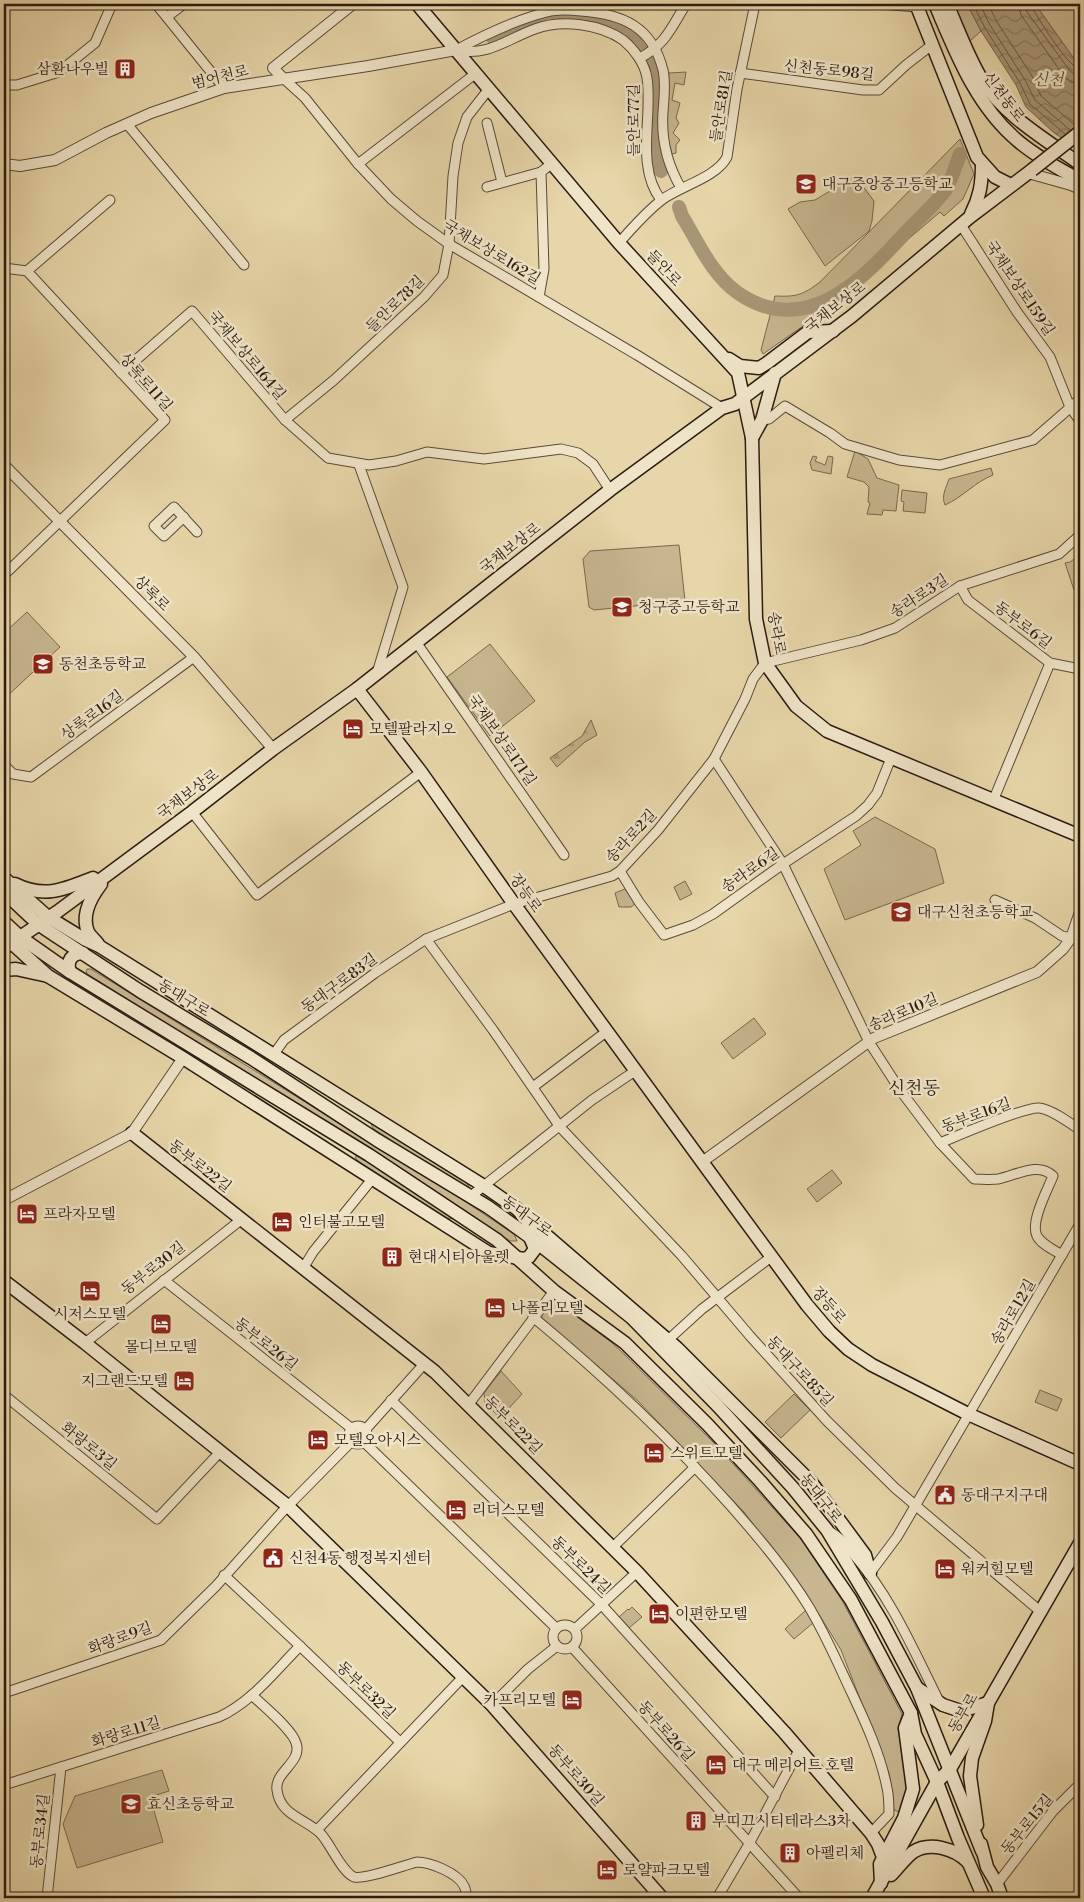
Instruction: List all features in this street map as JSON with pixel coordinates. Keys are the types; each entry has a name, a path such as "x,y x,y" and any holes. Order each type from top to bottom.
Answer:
{"main road":[{"name":"들안로","path":"417,4 488,90 546,168 619,243 738,373 743,398"},
{"name":"신천동로","path":"935,4 958,54 989,98 1003,127 1030,151 1080,180"},
{"name":"신천동로","path":"947,4 964,43 977,81"},
{"path":"917,5 977,157 995,177 1011,185"},
{"path":"964,43 951,64 949,71 969,116 971,138"},
{"path":"952,80 958,75 977,81"},
{"name":"신천동로","path":"989,98 1008,110 1024,130 1080,164"},
{"path":"1024,130 1035,146 1080,173"},
{"name":"국채보상로","path":"10,941 110,872 273,749 357,689 610,490 722,408 735,404 833,331 965,221 1080,132"},
{"path":"965,221 979,199 982,184 982,164"},
{"path":"722,355 740,366 759,368 767,364 808,332 833,331"},
{"path":"752,438 762,420 775,373"},
{"name":"송라로","path":"743,398 752,438 756,619 765,663 802,712 827,731 1080,836"},
{"name":"장등로","path":"357,689 421,772 606,1032 807,1305 829,1331 848,1348 872,1365 968,1414 1080,1464"},
{"path":"4,878 19,886 38,892 50,892 70,889 110,872"},
{"path":"99,946 88,933 86,921 90,899 110,872"},
{"path":"4,878 43,920 99,946 484,1186 517,1209 668,1340 811,1482 865,1555 870,1573"},
{"name":"동대구로","path":"4,892 43,920 83,953 140,991 251,1058 377,1140 471,1196 530,1237 632,1318 724,1412 793,1488 827,1530 858,1580 917,1688 982,1851"},
{"path":"4,922 10,941 48,976 183,1058 489,1253 518,1259 529,1257 535,1250 527,1220 517,1209"},
{"path":"10,941 70,972 369,1155 497,1240 554,1291 625,1343 707,1424 760,1481 806,1534 851,1600 911,1713 916,1734 984,1898"},
{"path":"70,972 68,967 70,958 78,953 83,953"},
{"path":"4,970 16,969 48,976"},
{"name":"동부로22길","path":"132,1132 425,1363 469,1404 637,1572 799,1750 870,1833 884,1857"},
{"name":"동부로30길","path":"4,1281 85,1343 289,1507 492,1705 662,1898"},
{"name":"동부로","path":"872,1898 937,1782 950,1769 1080,1542"},
{"path":"917,1688 948,1708 961,1711 988,1703 985,1721 972,1758 970,1776 982,1851 987,1867 997,1884 1002,1898"},
{"path":"881,1885 880,1864 900,1826 913,1789 905,1728 911,1713"},
{"path":"870,1833 889,1832 900,1826"},
{"path":"881,1885 913,1852 926,1847 948,1850 962,1856 970,1864"}],"street":[{"path":"4,85 17,85 59,72 95,43 112,4"},
{"path":"156,4 224,88"},
{"path":"167,17 184,4"},
{"path":"283,78 273,68 353,4"},
{"path":"640,58 664,42 686,4"},
{"name":"들안로81길","path":"681,188 723,166 729,149 740,73 755,4"},
{"path":"879,4 917,5"},
{"path":"456,50 489,34 548,11 584,8 612,15 630,23 656,49 663,70 665,88 662,142 670,169 681,188 660,202 619,243"},
{"name":"들안로77길","path":"456,50 466,52 488,50 536,28 560,24 582,25 615,35 626,43 640,58 647,75 649,89 648,166 653,190 660,202"},
{"path":"488,50 484,42 485,37 489,34"},
{"name":"신천동로98길","path":"740,73 872,91 879,90 906,65 934,44"},
{"name":"범어천로","path":"4,164 20,166 55,160 151,113 224,88 368,66 456,50"},
{"path":"358,164 475,74"},
{"name":"국채보상로162길","path":"283,78 306,98 358,164 391,199 449,244 643,358 722,408"},
{"name":"들안로78길","path":"285,420 334,380 424,297 444,275 449,244 453,176 458,143 467,118 488,90"},
{"path":"487,123 502,182"},
{"path":"127,124 244,266"},
{"path":"487,186 546,168 544,269 539,297"},
{"path":"1030,172 1071,184 1080,189"},
{"path":"4,268 27,271 110,200"},
{"name":"국채보상로159길","path":"965,221 1017,312 1050,356 1070,407 1080,421"},
{"name":"상록로11길","path":"27,271 165,420 60,522"},
{"name":"국채보상로164길","path":"121,373 192,311 285,420 328,458 359,464 396,461 427,452 484,459 561,450 578,453 593,464 610,490"},
{"path":"762,420 769,419 785,406 845,444 899,460 940,464 1033,440 1080,399"},
{"path":"359,464 403,587 376,673"},
{"name":"상록로","path":"4,465 194,657 273,749"},
{"path":"184,518 197,532"},
{"path":"4,575 60,522"},
{"name":"송라로3길","path":"765,663 861,640 887,631 960,586 1059,554 1080,535"},
{"name":"동부로6길","path":"960,586 968,600 1050,663 1080,669"},
{"name":"국채보상로171길","path":"416,642 564,855"},
{"name":"상록로16길","path":"4,765 13,774 31,777 194,657"},
{"name":"송라로2길","path":"514,904 597,881 620,871 658,830 714,759 745,699 753,679 765,663"},
{"path":"993,801 1050,663"},
{"name":"송라로6길","path":"620,871 639,902 664,935 693,925 713,914 783,864 856,816 878,792 891,758"},
{"path":"714,759 783,864"},
{"path":"192,812 257,895 421,772"},
{"name":"동부로16길","path":"783,864 869,1042 900,1090 940,1143 1019,1113 1039,1108 1061,1118 1080,1130"},
{"path":"996,900 1035,918 1062,936 1071,938"},
{"name":"동대구로83길","path":"274,1054 284,1040 375,973 426,940 514,904"},
{"name":"송라로10길","path":"702,1162 874,1038 1037,972 1063,949 1071,938 1080,912"},
{"path":"426,940 533,1087 606,1032"},
{"path":"4,1200 132,1132 183,1058"},
{"path":"471,1196 592,1100 635,1071"},
{"name":"동대구로85길","path":"533,1087 560,1127 682,1256 716,1298 827,1421 895,1488 1041,1612"},
{"path":"940,1143 974,1179 996,1180 1038,1169 1049,1172 1053,1176 1034,1226 1037,1237 1043,1244 1062,1255"},
{"path":"304,1267 313,1252 373,1178"},
{"name":"동부로30길","path":"85,1343 242,1219"},
{"name":"송라로12길","path":"870,1573 897,1537 1080,1224"},
{"path":"668,1340 702,1309 772,1257"},
{"name":"동부로26길","path":"164,1280 351,1428"},
{"path":"469,1404 554,1291"},
{"path":"533,1317 633,1404 695,1467 778,1564 808,1606 828,1641 871,1738 887,1788 889,1814 900,1826"},
{"path":"366,1429 425,1363"},
{"name":"화랑로3길","path":"4,1395 157,1519 220,1452"},
{"name":"동부로24길","path":"391,1400 601,1604 775,1797"},
{"path":"357,1425 366,1429 368,1435 364,1442 357,1444 351,1442 348,1436 351,1428 357,1425"},
{"path":"224,1576 351,1442"},
{"path":"364,1442 556,1628"},
{"path":"613,1547 695,1467"},
{"path":"827,1530 841,1538 870,1573 906,1635 940,1703"},
{"path":"575,1629 637,1572"},
{"name":"동부로32길","path":"224,1576 400,1742"},
{"name":"화랑로9길","path":"4,1693 161,1640 224,1576"},
{"path":"566,1624 575,1629 578,1637 572,1647 564,1649 557,1646 553,1636 556,1628 566,1624"},
{"name":"화랑로11길","path":"4,1785 220,1717 244,1703 300,1646"},
{"path":"492,1705 528,1669 557,1646"},
{"name":"동부로26길","path":"572,1647 799,1898"},
{"path":"317,1830 462,1677"},
{"path":"252,1695 294,1737 297,1745 295,1756 277,1783 280,1800 288,1812 317,1830 325,1838 352,1876 364,1877 417,1862 426,1862 456,1877 464,1886 467,1898"},
{"path":"717,1898 750,1844 799,1750"},
{"name":"동부로34길","path":"47,1898 61,1767"},
{"name":"동부로15길","path":"997,1884 1053,1811 1080,1784"},
{"path":"870,1833 889,1814"}],"green space":[{"path":"951,4 967,4 981,31 969,42"},
{"path":"1035,4 1078,4 1080,7 1080,67"},
{"path":"686,72 684,85 675,83 672,100 680,103 676,118 679,123 673,133 680,140 676,145 676,153 672,154 665,130 669,73"},
{"path":"960,139 974,174 963,199 944,216 940,212 823,312 763,354 761,350 775,296 799,294 820,282"},
{"path":"855,176 874,201 869,231 825,266 788,209 800,202 815,200"},
{"path":"855,451 868,459 877,478 899,485 896,511 883,510 882,515 867,514 870,503 868,502 869,487 864,482 847,477"},
{"path":"813,456 817,457 815,461 825,465 828,456 833,457 831,474 812,470 810,463"},
{"path":"991,468 993,475 945,505 944,495 949,479"},
{"path":"902,490 927,493 925,513 903,511 904,502 901,501"},
{"path":"679,545 685,601 594,610 589,607 583,559 590,551"},
{"path":"1078,556 1080,558 1080,588 1074,590 1065,563"},
{"path":"27,612 60,647 4,699 4,633"},
{"path":"490,644 535,701 490,736 447,677"},
{"path":"591,720 597,735 585,742 557,767 550,758 582,736"},
{"path":"875,817 935,849 944,883 845,920 824,869 861,845 853,831"},
{"path":"685,881 692,894 680,900 674,887"},
{"path":"625,889 636,903 631,907 619,907 615,893"},
{"path":"87,969 91,969 463,1200 514,1234 517,1241 510,1241 458,1206 87,974"},
{"path":"754,1018 766,1034 733,1059 721,1043"},
{"path":"376,1124 465,1180 469,1187 463,1187 374,1129 371,1125"},
{"path":"360,1156 449,1212 453,1219 447,1218 358,1161 355,1157"},
{"path":"832,1170 842,1183 817,1202 807,1189"},
{"path":"553,1299 611,1342 625,1355 717,1446 800,1538 843,1602 902,1714 898,1729 908,1787 900,1813 893,1809 889,1773 841,1650 807,1595 744,1512 638,1401 541,1317"},
{"path":"501,1371 522,1394 500,1418 485,1403 484,1393"},
{"path":"1040,1390 1062,1399 1057,1411 1035,1402"},
{"path":"794,1394 810,1410 781,1438 765,1422"},
{"path":"632,1607 642,1617 629,1628 619,1617"},
{"path":"806,1610 813,1623 794,1639 785,1629"},
{"path":"162,1770 169,1791 150,1797 163,1842 77,1868 63,1824 75,1796"}],"water":[{"name":"신천","path":"967,4 1035,4 1080,67 1080,151 1053,132 1026,107 1016,85 981,31"}],"waterway":[{"path":"493,38 542,18 559,16 597,19 611,24 635,39 643,48 654,69 656,86 655,152 661,171"},
{"path":"679,207 682,216 713,268 738,293 763,306 787,310 810,307 832,298 872,268 942,195 950,181 960,154"}],"place":[{"name":"삼환나우빌","path":"125,69"},
{"name":"대구중앙중고등학교","path":"806,184"},
{"name":"청구중고등학교","path":"622,607"},
{"name":"동천초등학교","path":"43,664"},
{"name":"모텔팔라지오","path":"353,729"},
{"name":"대구신천초등학교","path":"901,912"},
{"name":"프라자모텔","path":"27,1214"},
{"name":"인터불고모텔","path":"282,1222"},
{"name":"현대시티아울렛","path":"392,1257"},
{"name":"시저스모텔","path":"90,1291"},
{"name":"나폴리모텔","path":"495,1308"},
{"name":"몰디브모텔","path":"161,1324"},
{"name":"지그랜드모텔","path":"184,1381"},
{"name":"모텔오아시스","path":"318,1440"},
{"name":"스위트모텔","path":"654,1453"},
{"name":"동대구지구대","path":"945,1495"},
{"name":"리더스모텔","path":"456,1510"},
{"name":"신천4동 행정복지센터","path":"273,1558"},
{"name":"워커힐모텔","path":"945,1569"},
{"name":"이편한모텔","path":"659,1614"},
{"name":"카프리모텔","path":"572,1700"},
{"name":"대구 메리어트 호텔","path":"716,1765"},
{"name":"효신초등학교","path":"131,1804"},
{"name":"부띠끄시티테라스3차","path":"696,1821"},
{"name":"아펠리체","path":"790,1853"},
{"name":"로얄파크모텔","path":"607,1870"}],"district":[{"name":"신천동","path":"914,1088"}]}
